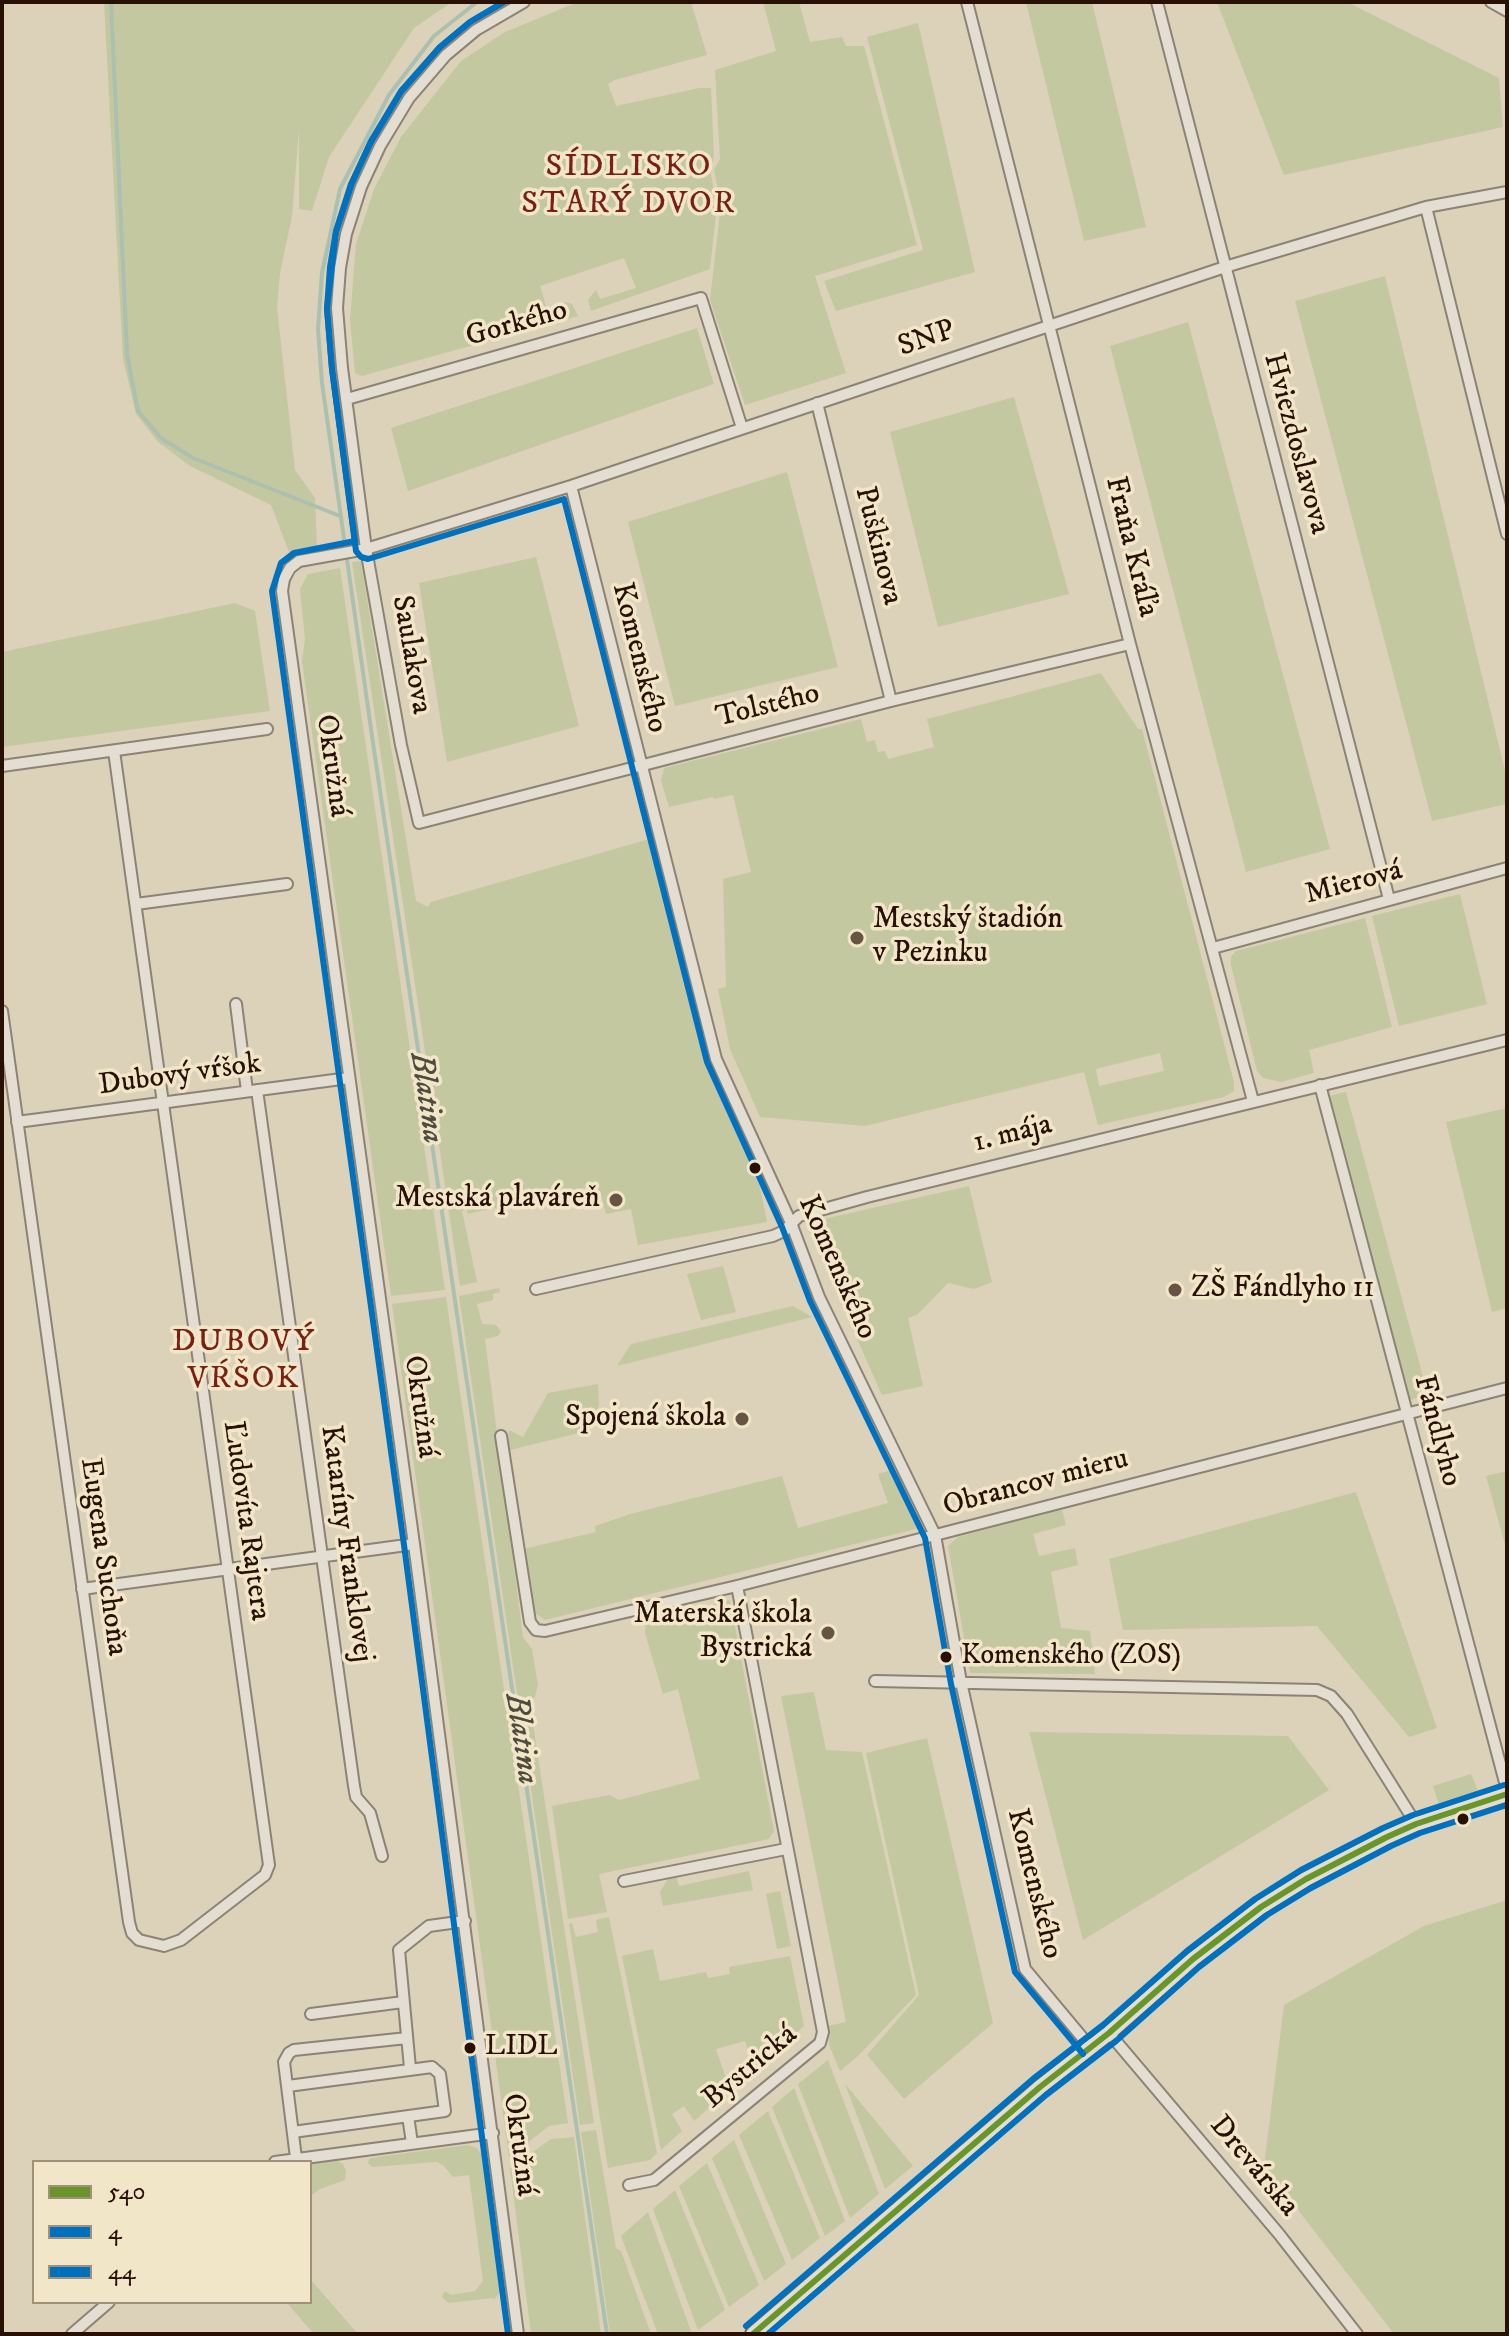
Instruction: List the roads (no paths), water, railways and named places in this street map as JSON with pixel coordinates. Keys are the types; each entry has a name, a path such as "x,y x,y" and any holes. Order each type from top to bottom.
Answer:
{"main road":[{"path":"753,2334 1040,2087 1109,2033 1193,1959 1261,1907 1306,1879 1416,1824 1507,1792"}],"street":[{"name":"Saulakova","path":"419,823 361,550 337,308 340,268 346,234 361,187 380,146 409,98 446,55 476,30 524,2"},
{"name":"Fraňa Kráľa","path":"967,2 1130,644 1253,1101"},
{"name":"Hviezdoslavova","path":"1157,2 1389,899"},
{"path":"1491,2 1507,11"},
{"name":"SNP","path":"361,550 571,486 1225,267 1426,207 1507,192"},
{"path":"1426,207 1507,534"},
{"name":"Gorkého","path":"347,399 701,298 742,428"},
{"name":"Puškinova","path":"817,403 891,701"},
{"name":"Komenského","path":"571,486 716,1059 791,1223 819,1297 935,1535 961,1682 1025,1969 1091,2048"},
{"name":"Okružná","path":"361,550 299,561 290,568 282,591 414,1544 518,2334"},
{"name":"Tolstého","path":"419,823 640,764 1130,644"},
{"path":"2,766 267,729"},
{"name":"Ľudovíta Rajtera","path":"114,751 268,1860"},
{"name":"Mierová","path":"1213,948 1507,868"},
{"path":"136,904 287,884"},
{"name":"Kataríny Franklovej","path":"236,1004 323,1557 356,1797 370,1813 382,1856"},
{"name":"Eugena Suchoňa","path":"2,1011 132,1933 147,1944 173,1944 265,1875 268,1860"},
{"name":"1. mája","path":"536,1289 773,1236 784,1231 799,1216 867,1197 1507,1040"},
{"name":"Dubový vŕšok","path":"17,1122 349,1078"},
{"name":"Fándlyho","path":"1320,1085 1507,1792"},
{"name":"Obrancov mieru","path":"501,1436 530,1622 536,1630 545,1631 737,1586 1507,1388"},
{"path":"82,1589 414,1544"},
{"name":"Bystrická","path":"629,2185 654,2180 820,2043 822,2022 737,1586"},
{"path":"875,1681 1317,1690 1331,1696 1347,1714 1416,1824"},
{"path":"624,1881 786,1849"},
{"path":"410,2068 399,1950 429,1926 465,1921"},
{"path":"311,2014 403,2002"},
{"name":"Drevárska","path":"1109,2033 1279,2234 1357,2334"},
{"path":"296,2158 285,2060 294,2050 407,2038"},
{"path":"288,2086 432,2067 438,2071 445,2111 293,2132"},
{"path":"408,2116 412,2143"},
{"path":"286,2160 493,2133"},
{"path":"72,2334 107,2304"}],"waterway":[{"path":"111,2 127,354 138,411 161,438 193,458 340,516"},
{"name":"Blatina","path":"477,2 434,36 389,95 340,189 322,273 318,329 322,383 373,743 607,2334"}],"place":[{"name":"Mestský štadión v Pezinku","path":"857,938"},
{"name":"Mestská plaváreň","path":"616,1200"},
{"name":"ZŠ Fándlyho 11","path":"1175,1290"},
{"name":"Spojená škola","path":"742,1419"},
{"name":"Materská škola Bystrická","path":"828,1633"},
{"name":"Komenského (ZOS)","path":"946,1657"},
{"name":"LIDL","path":"470,2048"}],"district":[{"name":"SÍDLISKO STARÝ DVOR","path":"629,186"},
{"name":"DUBOVÝ VŔŠOK","path":"244,1362"}]}
